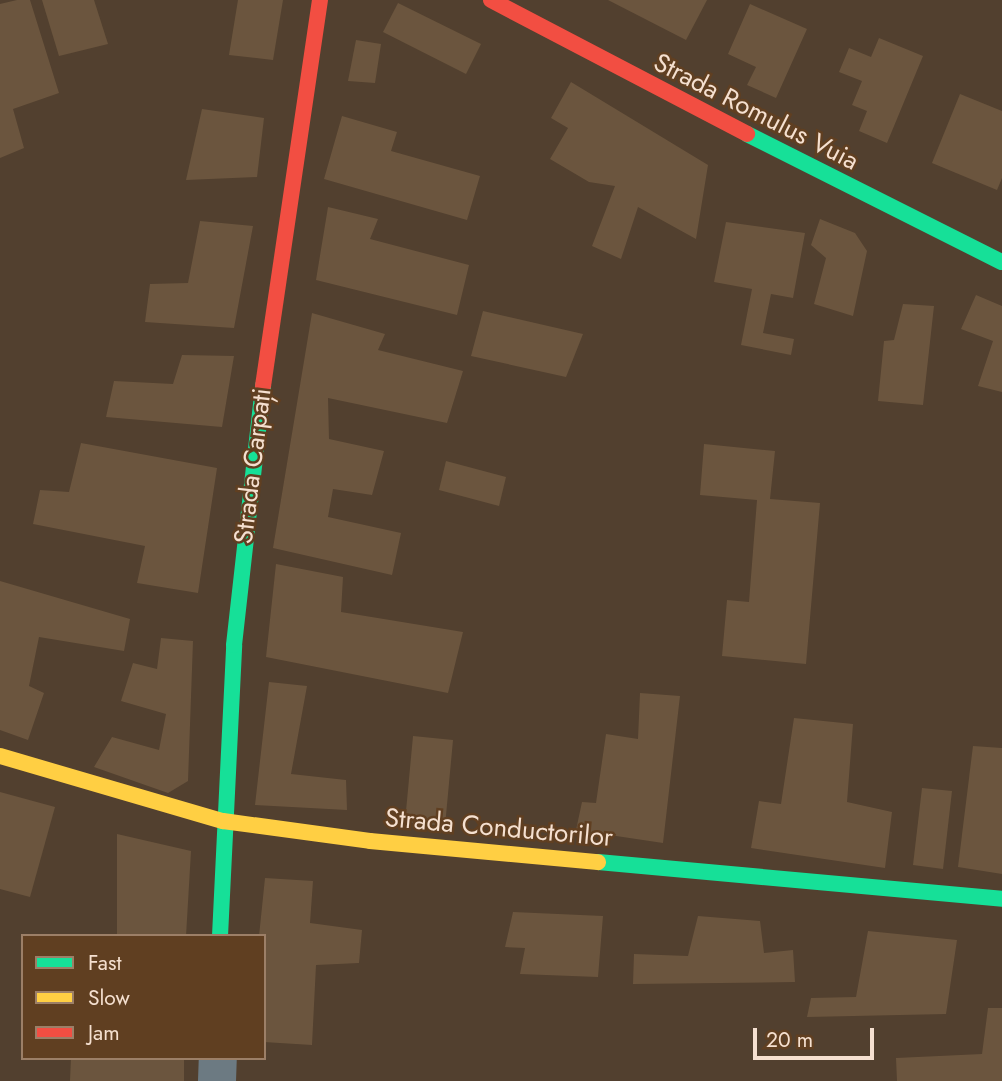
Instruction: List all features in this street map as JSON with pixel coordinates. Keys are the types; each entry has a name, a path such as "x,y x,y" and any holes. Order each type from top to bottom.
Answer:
{"street":[{"name":"Strada Carpați","path":"220,934 223,821 234,645 252,458 320,0"},
{"name":"Strada Romulus Vuia","path":"491,0 633,78 1002,262"},
{"name":"Strada Conductorilor","path":"0,757 223,821 370,841 1002,899"},
{"path":"217,1081 218,1060"}],"building":[{"path":"30,0 59,93 13,109 24,148 0,158 0,4"},
{"path":"42,0 94,0 108,44 59,56"},
{"path":"238,0 283,0 273,60 229,55"},
{"path":"608,0 707,0 686,40"},
{"path":"398,3 481,44 466,74 383,32"},
{"path":"750,4 807,29 776,98 747,85 756,67 728,54"},
{"path":"879,38 923,56 887,143 859,131 867,111 852,105 862,81 839,72 849,48 871,57"},
{"path":"356,40 381,44 375,83 348,81"},
{"path":"571,82 708,165 696,239 638,207 621,259 592,246 615,186 589,182 550,159 568,128 551,118"},
{"path":"960,94 1002,111 1002,178 997,190 932,163"},
{"path":"202,109 264,118 257,177 186,180"},
{"path":"342,116 397,132 391,151 480,176 467,220 324,179"},
{"path":"328,207 378,219 370,239 469,265 457,315 316,280"},
{"path":"820,219 855,233 867,251 853,316 814,304 826,258 811,245"},
{"path":"200,221 253,226 234,328 145,322 150,284 188,283"},
{"path":"726,222 805,233 793,298 771,294 763,333 794,339 791,355 741,345 752,289 714,282"},
{"path":"976,295 1002,306 1002,392 978,386 993,341 961,329"},
{"path":"903,304 934,306 923,405 878,401 884,341 894,340"},
{"path":"483,311 583,334 566,377 471,356"},
{"path":"312,313 385,334 378,350 463,371 447,423 328,398 329,439 384,451 372,495 333,489 328,517 401,533 392,575 273,548"},
{"path":"182,355 234,356 222,427 106,417 114,381 173,384"},
{"path":"81,443 217,468 198,593 137,583 145,546 33,524 40,490 69,492"},
{"path":"704,444 775,451 770,499 820,503 806,664 722,656 727,600 749,602 757,500 700,495"},
{"path":"446,461 506,477 499,506 439,490"},
{"path":"276,564 343,577 341,612 463,632 448,693 266,657"},
{"path":"0,581 130,619 124,651 39,637 29,686 44,693 28,740 0,730"},
{"path":"161,638 193,641 188,781 168,793 94,767 112,737 159,750 166,714 121,701 133,663 157,669"},
{"path":"269,682 307,686 291,774 346,780 347,810 255,805"},
{"path":"640,693 680,696 663,843 576,830 582,802 596,803 606,734 638,739"},
{"path":"794,718 853,724 847,802 892,812 885,868 751,848 759,801 781,804"},
{"path":"413,736 453,740 445,826 405,822"},
{"path":"973,746 1002,748 1002,874 958,867"},
{"path":"922,788 952,791 943,869 913,865"},
{"path":"0,792 55,807 30,897 0,889"},
{"path":"117,834 191,851 186,934 117,934"},
{"path":"265,878 313,881 310,923 362,930 359,963 316,965 312,1045 266,1042 266,934 259,934"},
{"path":"513,912 603,916 598,977 520,974 525,948 505,947"},
{"path":"698,916 760,921 764,953 793,950 795,982 633,984 634,954 688,956"},
{"path":"868,931 957,940 946,1014 807,1017 811,998 856,997"},
{"path":"988,1008 1002,1008 1002,1081 897,1081 896,1058 982,1054"},
{"path":"71,1060 184,1060 184,1081 70,1081"}],"traffic: fast":[{"path":"747,134 1002,262"},
{"path":"220,934 234,645 263,386"},
{"path":"598,862 1002,899"}],"traffic: slow":[{"path":"0,756 223,821 370,841 598,862"}],"traffic: jam":[{"path":"263,386 320,0"},
{"path":"491,0 747,134"}]}
